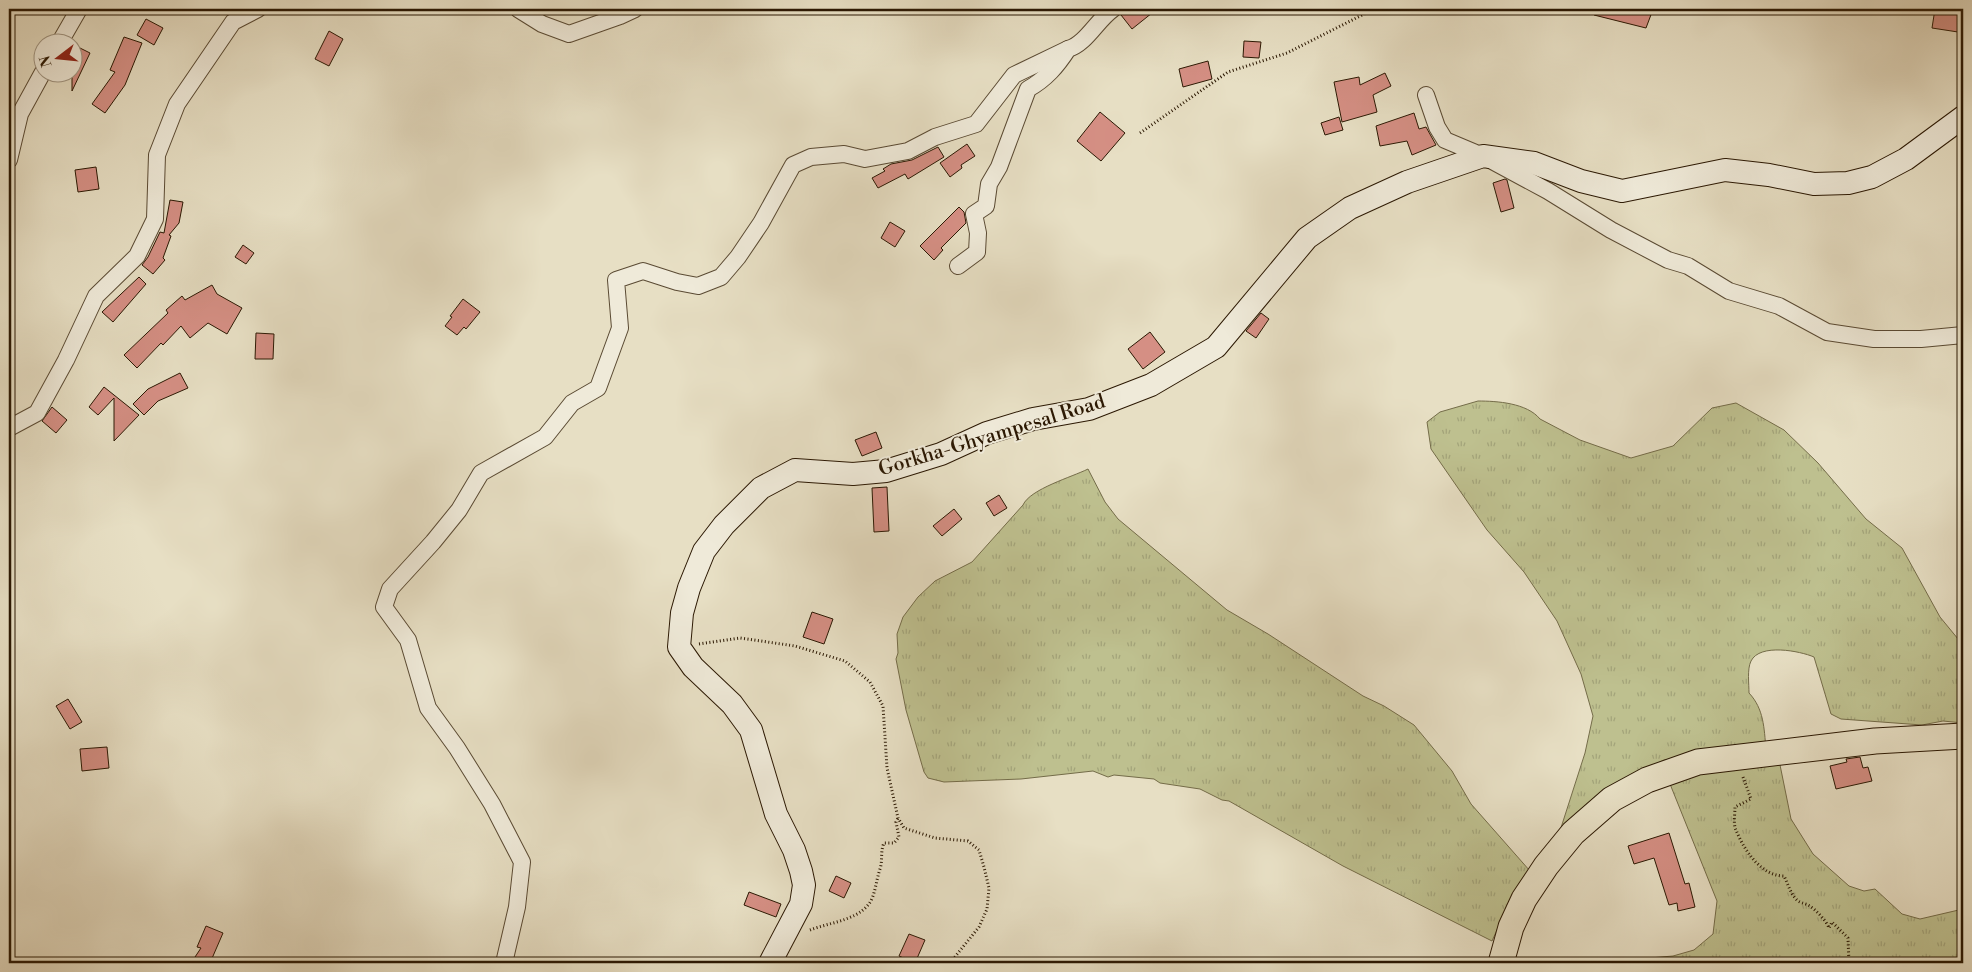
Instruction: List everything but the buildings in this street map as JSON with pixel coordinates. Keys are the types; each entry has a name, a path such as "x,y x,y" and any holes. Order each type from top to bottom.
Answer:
{"main road":[{"name":"Gorkha-Ghyampesal Road","path":"679,647 682,613 704,551 724,526 761,488 796,470 853,474 886,471 941,454 986,433 1033,419 1089,408 1151,385 1216,347 1307,238 1350,208 1407,182 1483,156 1534,163 1581,181 1622,191 1725,170 1769,175 1814,184 1848,183 1872,177 1906,159 1963,117"},
{"path":"679,647 693,667 732,704 751,730 776,814 802,871 804,886 801,904 770,963"},
{"path":"1501,963 1511,927 1524,899 1546,866 1573,834 1612,799 1647,780 1698,762 1875,741 1963,736"}],"street":[{"path":"66,32 79,9"},
{"path":"9,428 37,413 66,360 96,296 137,256 155,219 157,155 177,104 233,22 258,9"},
{"path":"518,9 542,24 570,34 635,9"},
{"path":"504,963 517,907 522,862 492,804 457,748 428,708 408,640 384,607 390,589 459,510 481,472 545,437 572,403 598,388 620,328 616,280 642,271 698,286 720,277 738,257 761,223 793,165 811,157 844,154 865,159 908,151 935,137 976,124 1014,75 1076,46 1104,15 1113,9"},
{"path":"958,266 977,252 978,233 974,214 986,206 989,184 999,167 1028,89 1041,82 1058,64 1068,49"},
{"path":"9,160 20,114 38,82"},
{"path":"1426,95 1437,127 1445,140 1483,156 1548,191 1610,230 1668,260 1688,266 1729,291 1779,306 1827,332 1874,339 1922,339 1963,335"}],"path":[{"path":"1140,133 1228,72 1287,53 1374,9"},
{"path":"679,647 740,638 795,646 845,661 870,682 883,706 886,768 898,818 904,828 935,838 968,841 979,850 989,888 987,908 974,934 950,963"},
{"path":"1740,773 1751,799 1735,807 1735,829 1752,859 1774,876 1784,876 1792,894 1798,901 1811,907 1815,913 1824,918 1829,928 1832,922 1848,938 1849,963"},
{"path":"784,938 794,938 818,927 834,924 858,913 868,904 873,897 882,863 880,851 884,843 894,843 899,836 896,822 898,818"}],"green space":[{"path":"1478,401 1503,402 1520,406 1580,440 1631,458 1673,446 1712,408 1736,403 1784,430 1818,463 1866,519 1902,548 1940,617 1963,645 1963,723 1943,721 1922,725 1841,719 1831,714 1814,657 1781,650 1763,652 1756,655 1751,661 1749,668 1749,693 1760,712 1766,749 1664,760 1611,786 1558,837 1585,753 1593,716 1581,674 1557,621 1524,572 1487,530 1431,449 1427,422 1440,412"},
{"path":"1088,469 1105,502 1118,519 1227,610 1268,634 1363,696 1384,706 1414,725 1452,771 1471,804 1530,871 1511,899 1492,941 1343,866 1229,801 1222,800 1200,789 1160,783 1154,779 1114,775 1108,777 1093,771 1021,779 944,782 928,778 924,772 906,710 896,659 898,653 897,634 903,617 918,597 935,581 972,562 1027,499 1052,484"},
{"path":"1779,760 1791,819 1813,854 1849,886 1864,891 1875,889 1902,914 1920,919 1963,909 1963,963 1591,963 1673,956 1694,950 1713,934 1717,901 1668,779"}]}
